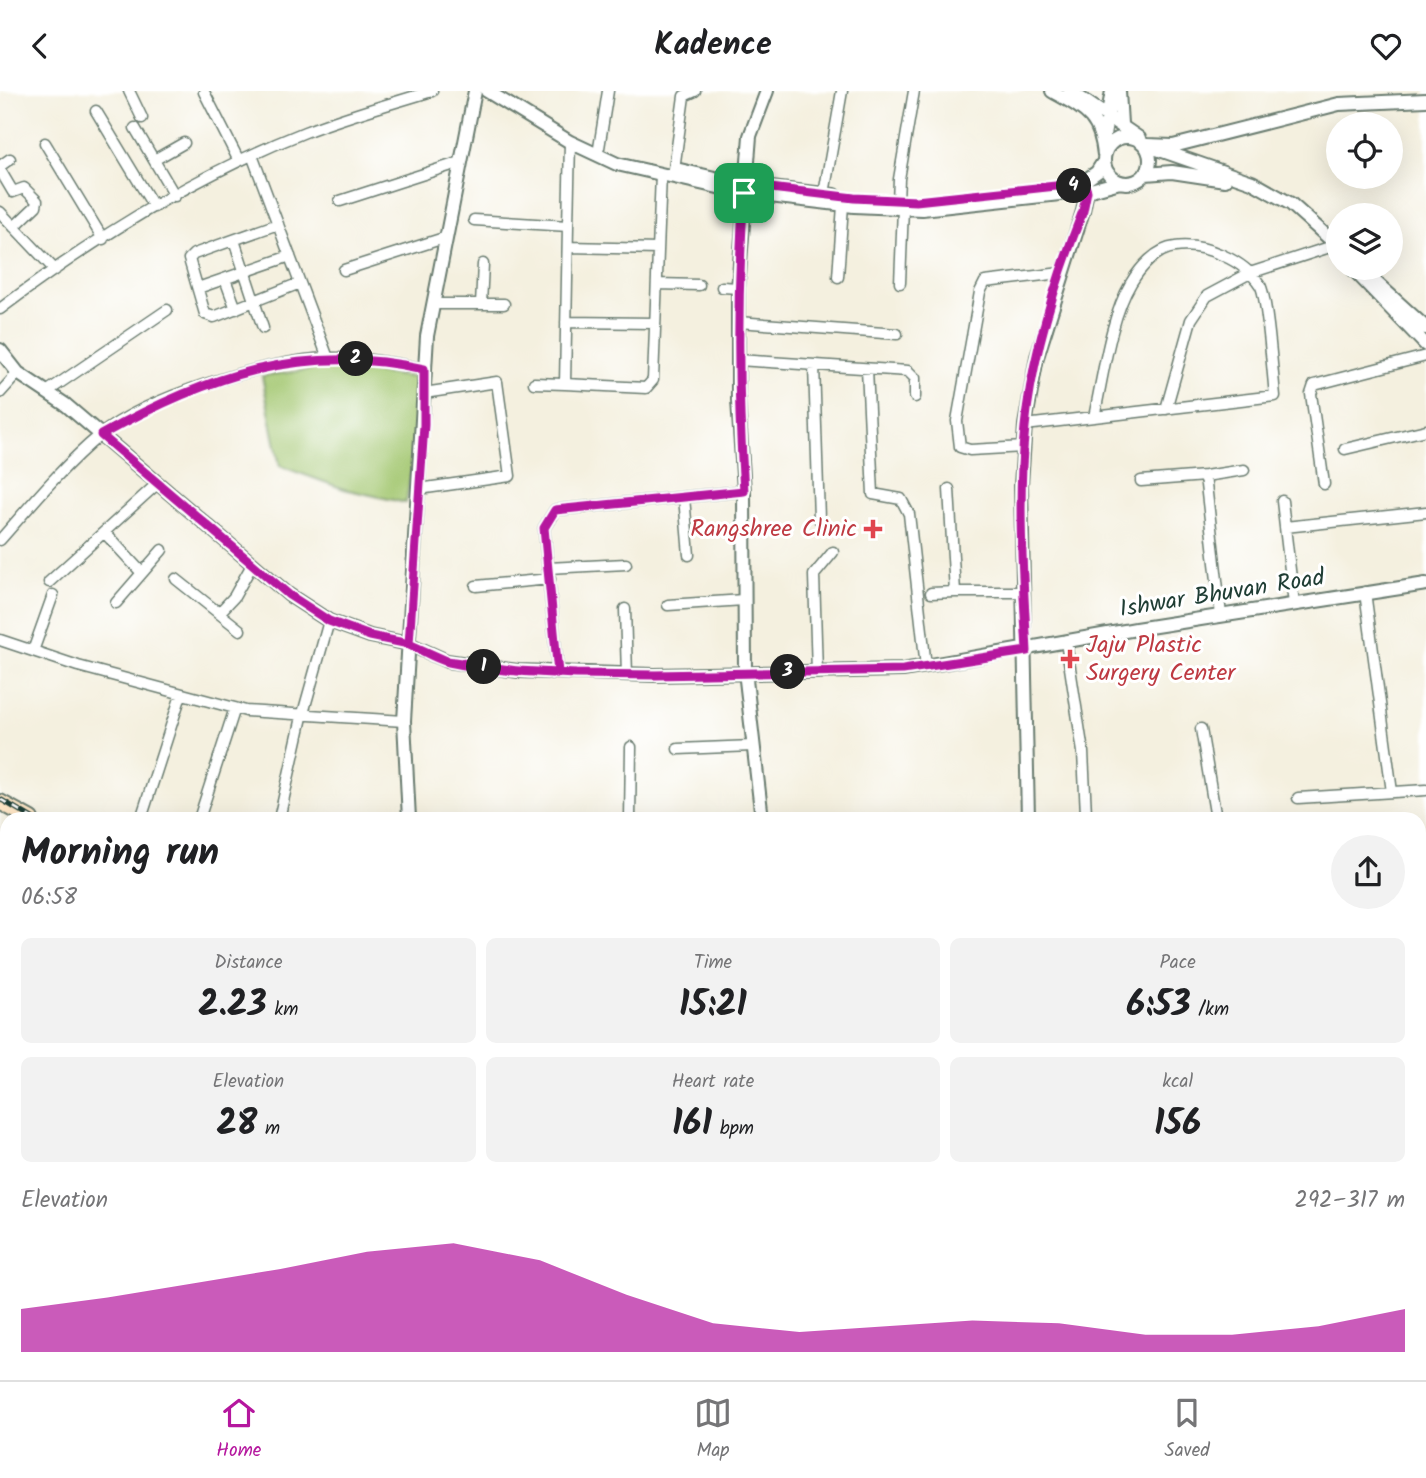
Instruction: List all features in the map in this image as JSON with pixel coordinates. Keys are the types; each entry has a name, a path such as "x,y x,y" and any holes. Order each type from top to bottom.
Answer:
{"main road":[{"path":"0,802 18,812"}],"street":[{"path":"130,91 142,118"},
{"path":"205,91 239,160"},
{"path":"0,309 55,270 154,207 239,160 306,131 432,91"},
{"path":"409,812 404,721 424,369 433,304 475,91"},
{"path":"487,91 569,142 617,164 843,205 900,204"},
{"path":"503,91 575,137 619,157 744,189 824,194 922,209 1135,181 1145,174 1151,164 1143,142 1109,115 1070,91"},
{"path":"599,148 608,91"},
{"path":"674,169 680,93 695,91"},
{"path":"761,812 744,671 744,491 738,360 738,288 750,136 767,91"},
{"path":"824,194 842,91"},
{"path":"900,283 900,204 914,91"},
{"path":"1052,91 1094,116 1102,141 1107,175 1120,182"},
{"path":"1102,141 1112,91"},
{"path":"1119,91 1121,124"},
{"path":"1143,142 1196,141 1283,116 1368,96 1426,100"},
{"path":"96,111 154,207"},
{"path":"135,128 175,196"},
{"path":"1028,812 1024,592 1025,425 1037,356 1086,187 1122,137 1143,142 1252,182 1291,204 1326,239"},
{"path":"565,384 569,142"},
{"path":"45,143 103,239"},
{"path":"154,160 184,143"},
{"path":"252,155 328,358"},
{"path":"10,159 0,168 13,192 24,188 37,201 36,206 14,227"},
{"path":"340,201 461,162"},
{"path":"1145,174 1172,172 1237,183 1272,199 1326,241"},
{"path":"534,383 646,388 651,385 661,174"},
{"path":"838,278 843,205"},
{"path":"0,212 55,270"},
{"path":"474,220 568,226"},
{"path":"278,224 194,254 189,259 205,314 214,317 300,283"},
{"path":"344,270 447,237"},
{"path":"234,240 263,327"},
{"path":"568,247 658,249"},
{"path":"1025,425 1166,409 1275,396 1262,286 1241,265 1211,251 1174,247 1148,259 1130,284 1119,310 1094,417"},
{"path":"1166,409 1191,320 1207,296 1250,274 1326,252"},
{"path":"198,288 290,256"},
{"path":"481,304 483,264"},
{"path":"1024,447 970,450 960,447 957,441 957,421 979,292 985,282 1061,273"},
{"path":"225,279 236,309"},
{"path":"1364,280 1426,345"},
{"path":"1374,280 1426,328"},
{"path":"657,284 699,285"},
{"path":"722,287 738,288"},
{"path":"433,304 504,304"},
{"path":"48,391 167,310"},
{"path":"566,321 655,323"},
{"path":"738,322 897,334"},
{"name":"Ishwar Bhuvan Road","path":"0,350 18,373 48,391 289,595 329,621 370,636 409,644 447,661 517,671 627,675 744,671 817,673 926,667 1221,615 1426,584"},
{"path":"1324,484 1311,394 1314,385 1426,356"},
{"path":"0,540 101,435 152,406 232,376 328,358 381,360 424,369"},
{"path":"738,360 908,371 915,378 915,397"},
{"path":"814,365 819,519"},
{"path":"867,369 873,494 901,499 909,513 926,667"},
{"path":"0,393 18,373"},
{"path":"419,489 510,476 497,382 424,393"},
{"path":"1345,449 1426,430"},
{"path":"1141,481 1244,470"},
{"path":"1205,476 1221,615"},
{"path":"49,582 158,483"},
{"path":"949,489 955,592"},
{"path":"558,673 544,528 555,510 744,491"},
{"path":"684,497 689,555"},
{"path":"1282,501 1294,604"},
{"path":"1285,527 1426,512"},
{"path":"104,532 142,573"},
{"path":"116,603 162,551"},
{"path":"817,673 814,575 833,552"},
{"path":"219,613 234,597 253,563"},
{"path":"476,586 549,573 626,565"},
{"path":"176,579 240,631"},
{"path":"931,593 1024,592"},
{"path":"1365,592 1392,792"},
{"path":"33,651 53,595"},
{"path":"668,605 744,600"},
{"path":"625,609 627,675"},
{"path":"281,812 302,717 329,621"},
{"path":"0,640 181,695 235,708 302,717 404,721"},
{"path":"1066,642 1083,752 1086,812"},
{"path":"143,812 181,695"},
{"path":"201,812 235,708"},
{"path":"1201,729 1215,812"},
{"path":"678,749 753,745"},
{"path":"630,812 631,747"},
{"path":"1298,798 1426,790"}],"green space":[{"path":"329,367 419,378 416,440 406,503 344,489 280,466 262,376"}],"railway":[{"path":"0,799 22,812"}],"place":[{"name":"Rangshree Clinic","path":"873,529"},
{"name":"Jaju Plastic Surgery Center","path":"1070,659"}],"route":[{"path":"744,193 738,288 738,400 744,491 555,510 544,528 558,673 517,671 447,661 409,644 370,636 329,621 289,595 101,435 152,406 193,389 273,366 328,358 381,360 424,369 424,425 409,644 447,661 517,671 576,674 655,675 744,671 828,673 903,670 1027,651 1021,485 1025,425 1037,356 1054,295 1083,211 1087,191 1084,183 916,201 854,198 745,185 744,193"}]}
